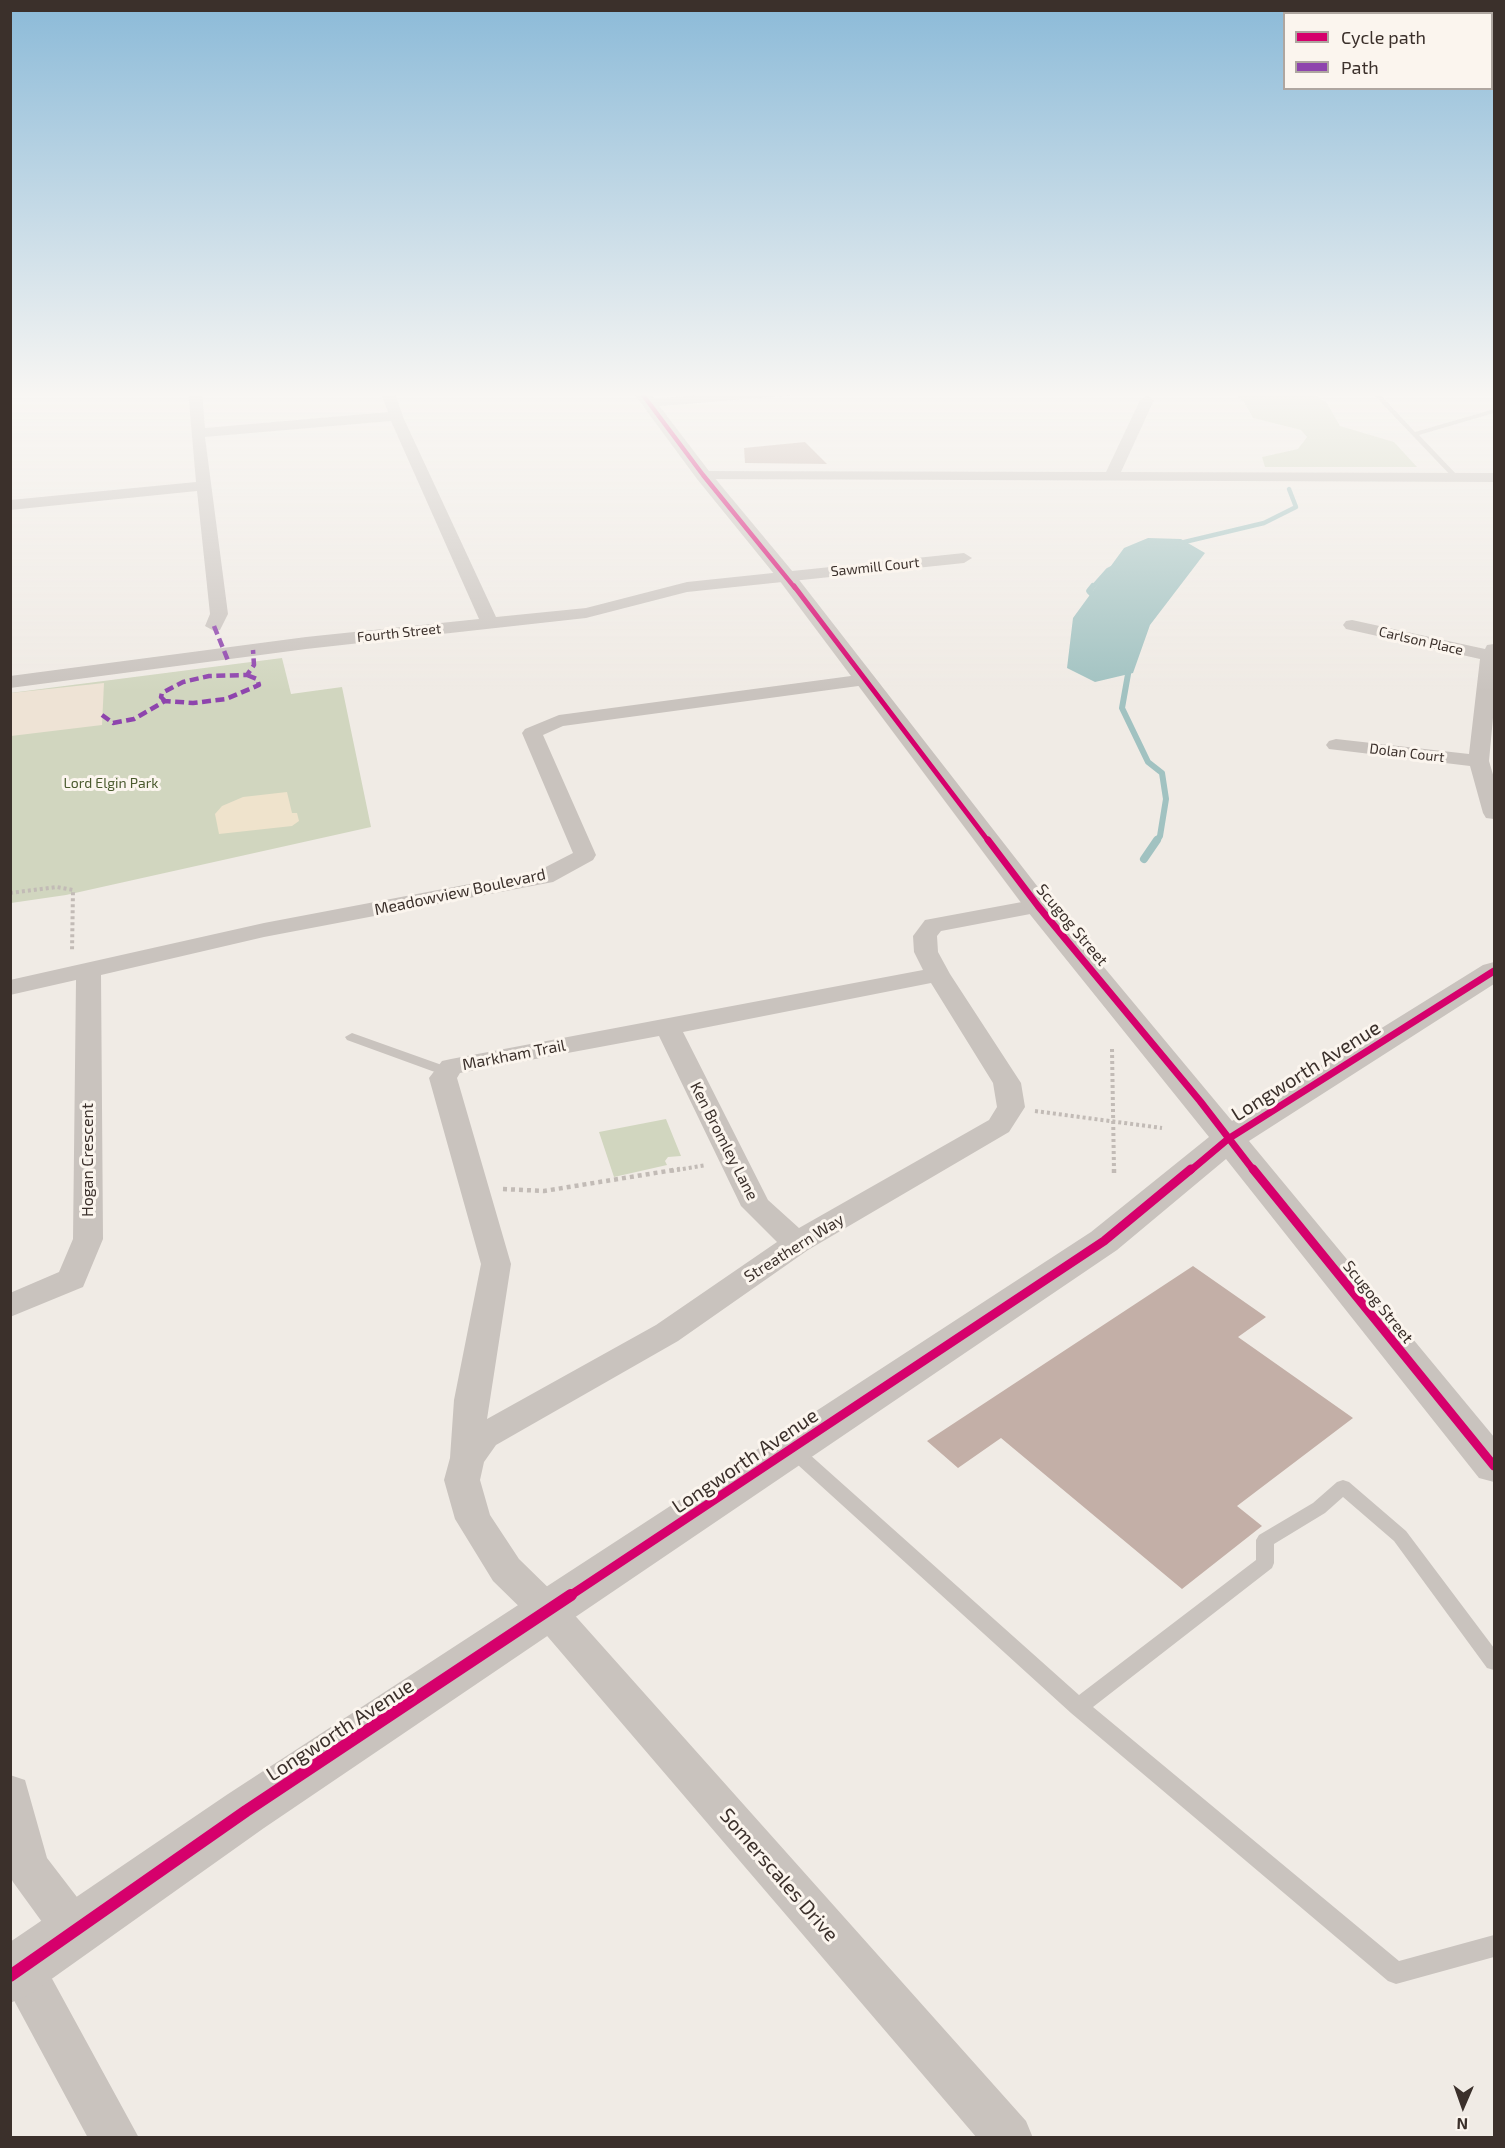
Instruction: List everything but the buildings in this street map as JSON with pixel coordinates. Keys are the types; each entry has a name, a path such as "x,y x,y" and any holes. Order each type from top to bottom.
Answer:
{"street":[{"path":"10,505 150,491"},
{"path":"204,491 219,615 214,626"},
{"path":"430,491 490,623"},
{"name":"Scugog Street","path":"716,491 786,576 1038,906 1200,1101 1228,1139 1494,1466"},
{"name":"Sawmill Court","path":"786,576 964,558"},
{"name":"Fourth Street","path":"10,682 306,644 586,613 687,587 786,576"},
{"name":"Carlson Place","path":"1352,625 1492,653"},
{"path":"1492,653 1479,761 1494,813"},
{"name":"Meadowview Boulevard","path":"10,988 80,963 545,878 585,855 531,733 559,721 866,680"},
{"name":"Dolan Court","path":"1336,745 1479,761"},
{"path":"1011,1107 1007,1083 926,952 926,936 933,925 1038,906"},
{"name":"Hogan Crescent","path":"10,1306 72,1279 88,1239 80,963"},
{"name":"Longworth Avenue","path":"16,1973 74,1929 246,1811 549,1612 1104,1241 1228,1139 1494,971"},
{"name":"Markham Trail","path":"467,1458 471,1400 496,1264 443,1078 451,1067 867,990 938,974"},
{"name":"Ken Bromley Lane","path":"667,1027 756,1206 797,1243"},
{"name":"Streathern Way","path":"467,1458 484,1436 667,1333 797,1243 999,1126 1011,1107"},
{"path":"467,1458 462,1480 473,1519 506,1570 549,1612"},
{"name":"Somerscales Drive","path":"549,1612 1009,2138"},
{"path":"10,1794 28,1867 74,1929"},
{"path":"16,1973 115,2138"}],"lane":[{"path":"352,1037 448,1072"},
{"path":"792,1449 1078,1707 1396,1973 1494,1946"},
{"path":"1078,1707 1265,1563 1265,1540 1319,1508 1343,1487 1400,1536 1494,1662"}],"path":[{"path":"10,892 57,887 73,890 80,963"},
{"path":"1112,1048 1114,1174"},
{"path":"1011,1107 1162,1128"},
{"path":"474,1188 544,1191 733,1161"}],"green space":[{"name":"Lord Elgin Park","path":"282,658 291,694 342,687 371,827 66,895 11,903 10,693"},
{"path":"666,1119 681,1156 668,1157 665,1161 667,1165 614,1177 599,1132"}],"sand":[{"path":"287,792 292,813 297,813 299,821 292,826 219,834 215,814 222,806 243,797"}],"shaded area":[{"path":"104,683 102,725 11,736 11,693"}],"water":[{"path":"1148,538 1181,539 1205,553 1150,625 1133,673 1095,682 1067,668 1073,618 1124,548"}],"waterway":[{"path":"1176,544 1264,523 1296,507 1290,491"},
{"path":"1092,588 1108,570 1116,566"},
{"path":"1093,586 1089,591 1098,600"},
{"path":"1130,663 1122,708 1148,762 1162,773 1166,799 1160,836 1156,842"},
{"path":"1144,859 1157,840"}],"marked path":[{"path":"214,626 229,663"},
{"path":"165,701 161,697 162,693 183,682 209,676 247,675 254,665 253,650"},
{"path":"102,715 113,723 134,719 165,701 193,703 226,699 259,685 257,679 247,675"}],"cycle path":[{"path":"716,491 786,576 1038,906 1200,1101 1228,1139 1494,1466"},
{"path":"10,1976 74,1929 246,1811 1104,1241 1228,1139 1494,971"}]}
